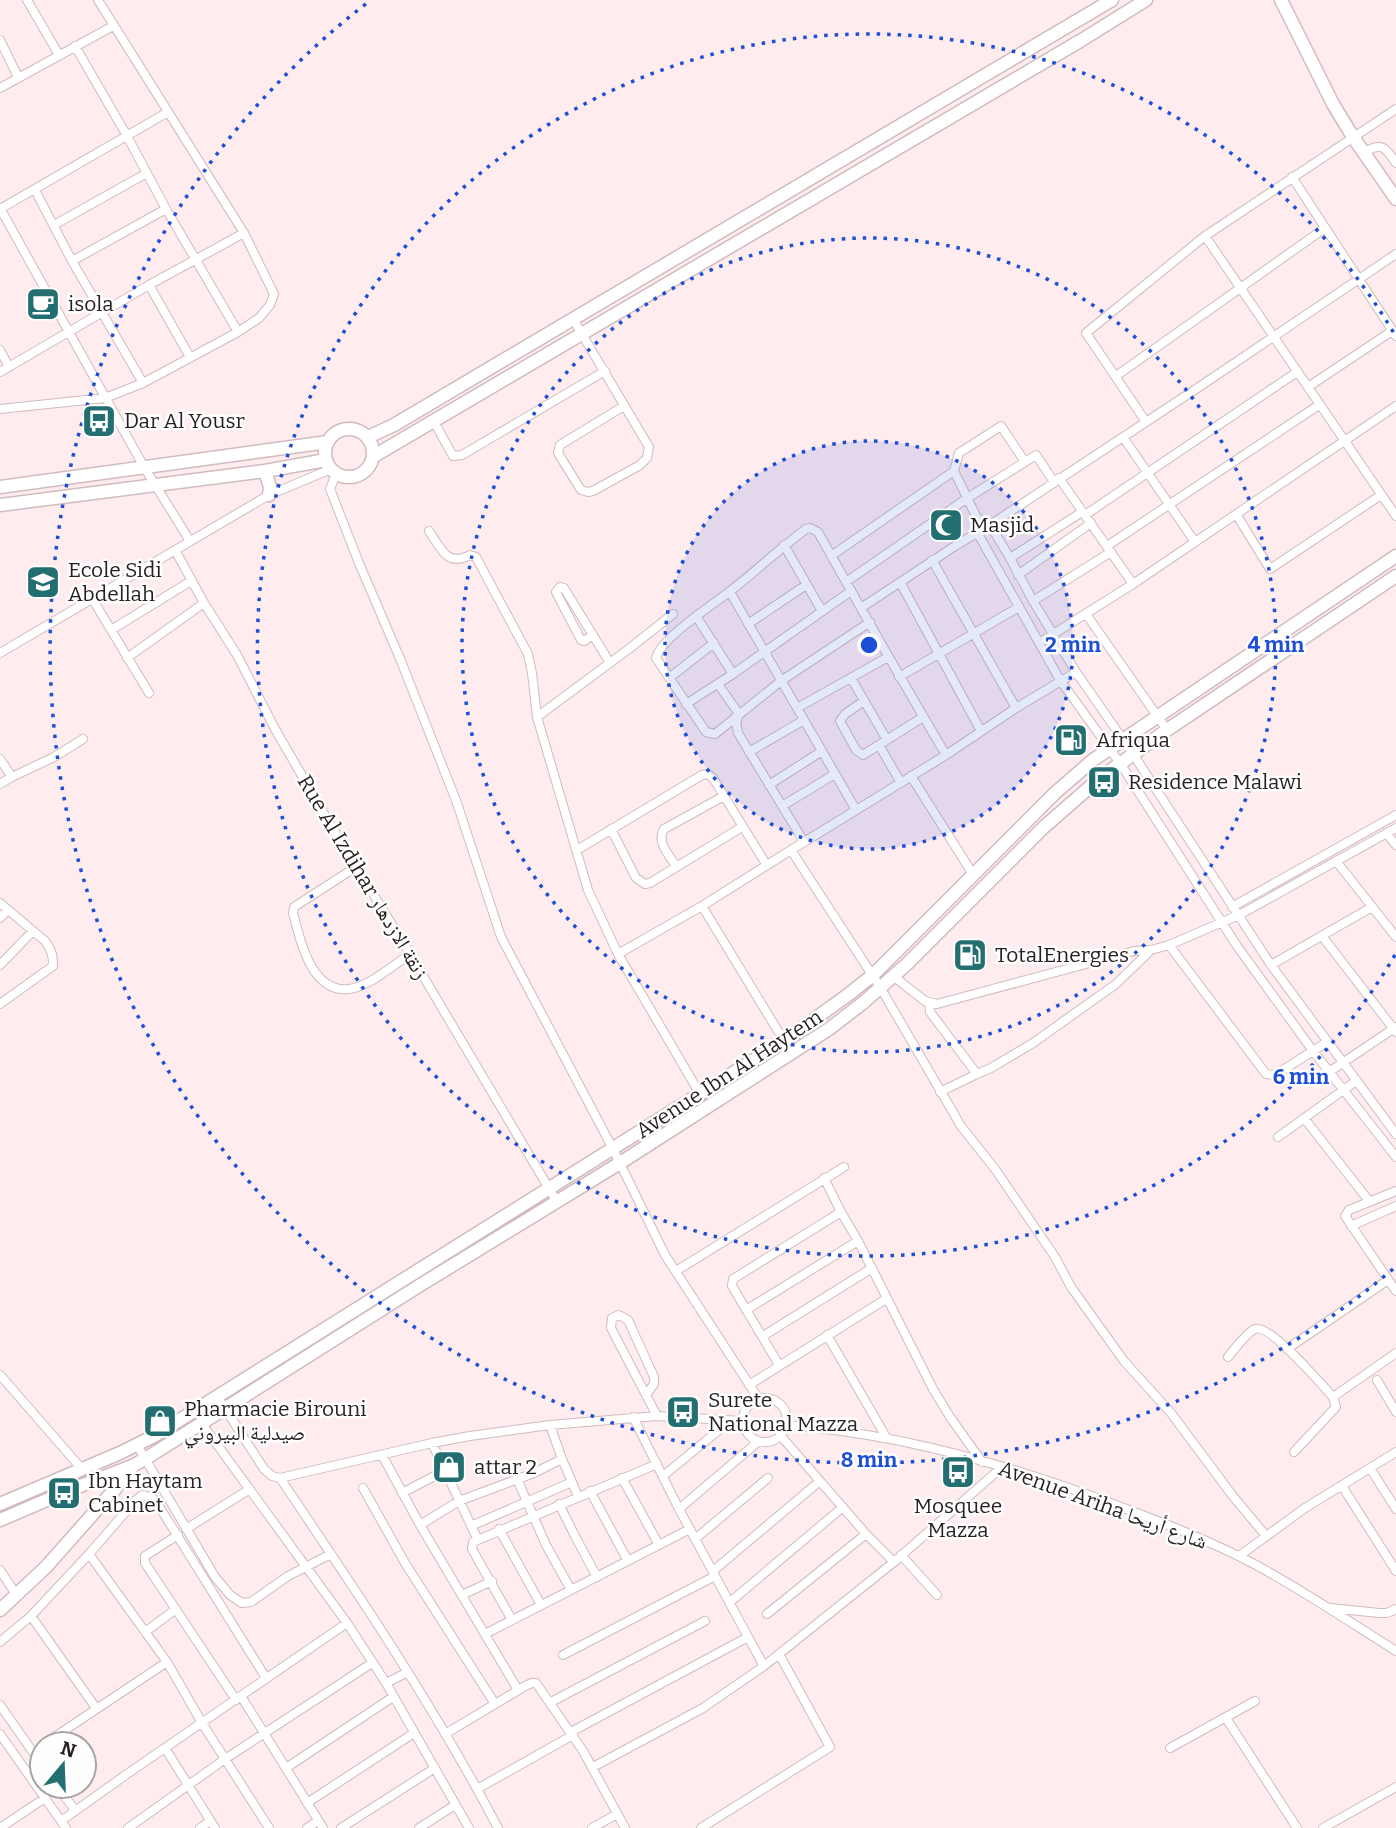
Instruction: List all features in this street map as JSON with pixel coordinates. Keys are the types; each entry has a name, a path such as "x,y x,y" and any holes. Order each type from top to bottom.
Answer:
{"street":[{"path":"27,0 59,55"},
{"path":"0,409 105,398 143,383 259,318 270,305 274,294 244,233 98,0"},
{"path":"368,437 394,425 1112,0"},
{"path":"374,456 1146,0"},
{"path":"1281,0 1333,104 1396,199"},
{"path":"1069,25 1080,41"},
{"path":"0,88 113,26"},
{"path":"0,40 18,77"},
{"path":"75,46 238,332"},
{"path":"1146,422 1086,333 1205,236 1396,109"},
{"path":"168,112 0,208 154,485 190,541"},
{"path":"1364,152 1375,146 1381,147 1388,151 1396,163"},
{"path":"54,225 147,173"},
{"path":"820,173 830,188"},
{"path":"1292,177 1394,333 1308,387"},
{"path":"35,190 72,261 143,383"},
{"path":"72,261 166,209"},
{"path":"1116,376 1325,228"},
{"path":"0,372 244,233"},
{"path":"1205,236 1396,516"},
{"path":"861,608 1146,422 1396,254"},
{"path":"659,268 669,282"},
{"path":"149,285 190,357"},
{"path":"573,319 649,447 647,458 640,465 593,491 582,490 558,453 560,445 624,406"},
{"path":"0,350 9,367"},
{"path":"433,421 453,456 462,455 605,371"},
{"path":"1010,558 1148,473 1297,372"},
{"path":"1033,601 1170,504 1320,405"},
{"path":"1040,643 1133,584 1396,406"},
{"path":"1025,462 1001,426 959,453 954,471 977,518 977,532 1060,680 1120,763 1237,946 1313,1051 1396,1157"},
{"path":"0,505 265,471 331,468 347,477 356,477 365,472 374,456 368,437 352,429 342,430 328,442 325,451 331,468 330,489 448,780 501,937 613,1149 665,1255 758,1398"},
{"path":"1123,437 1195,542"},
{"path":"0,487 328,442"},
{"path":"846,582 966,499 1036,455 1084,513 1133,584"},
{"path":"0,653 269,495 331,468"},
{"path":"265,471 269,495"},
{"path":"831,556 954,471"},
{"path":"1236,514 1270,569 1381,495"},
{"path":"977,518 990,525 1076,672 1271,965 1396,1134"},
{"path":"1018,575 1091,523"},
{"path":"870,622 782,681 715,734 706,732 656,658 660,649 696,616 730,592 784,545 810,528 818,532 870,622 899,677 946,755"},
{"path":"429,531 449,558 455,560 470,555 476,557 528,654 537,717 588,890 618,954 700,1094"},
{"path":"784,545 822,611"},
{"name":"Rue Al Izdihar زنقة الازدهار","path":"175,550 237,655 275,729 557,1202"},
{"name":"Avenue Ibn Al Haytem","path":"0,1504 137,1445 160,1432 784,1041 873,975 1080,771 1123,739 1396,556"},
{"path":"932,561 1016,708"},
{"name":"Avenue Ibn Al Haytem","path":"0,1520 145,1460 810,1042 880,988 923,949 1062,810 1120,763 1396,576"},
{"path":"111,630 191,581"},
{"path":"900,582 981,732"},
{"path":"748,624 806,585"},
{"path":"593,635 584,641 580,640 556,592 557,589 564,588 593,635 610,663"},
{"path":"686,704 851,591"},
{"path":"730,592 856,810"},
{"path":"93,600 149,693"},
{"path":"127,658 204,603"},
{"path":"899,677 1019,607"},
{"path":"537,717 673,614"},
{"path":"1086,614 1167,730"},
{"path":"696,616 733,674"},
{"path":"669,678 714,643"},
{"path":"797,708 888,657"},
{"path":"618,954 702,906 1076,672"},
{"path":"851,678 901,783"},
{"path":"718,684 740,714"},
{"path":"864,701 845,714 840,722 858,753 863,755 923,718"},
{"path":"740,714 736,727 804,842"},
{"path":"749,752 804,720"},
{"path":"0,785 83,739"},
{"path":"769,785 822,751"},
{"path":"0,759 12,777"},
{"path":"577,850 707,774 711,775 766,864"},
{"path":"782,806 835,774"},
{"path":"911,776 974,876"},
{"path":"676,866 660,836 664,829 724,796"},
{"path":"1232,907 1396,815"},
{"path":"611,829 636,878 645,884 742,828"},
{"path":"893,976 921,999 929,1003 942,1003 1134,951 1169,945 1239,915 1396,828"},
{"path":"1387,833 1396,845"},
{"path":"791,850 873,975 961,1126 995,1169 1055,1257 1071,1287 1124,1361 1171,1413 1266,1536"},
{"path":"1336,861 1396,937"},
{"path":"356,867 293,910 301,945 319,978 337,988 348,989 366,983 410,954"},
{"path":"0,903 46,942 51,949 53,966 0,1004"},
{"path":"702,906 784,1041"},
{"path":"1271,965 1372,906"},
{"path":"0,918 8,910"},
{"path":"0,965 33,931"},
{"path":"1322,936 1395,1029 1329,1072"},
{"path":"1169,945 1266,1074 1275,1075 1327,1042"},
{"path":"940,1092 991,1068 1033,1042 1115,984 1151,950"},
{"path":"929,1003 930,1012 976,1074"},
{"path":"1278,1137 1356,1081"},
{"path":"1304,1118 1369,1201"},
{"path":"676,1271 844,1167"},
{"path":"824,1178 933,1389 982,1462"},
{"path":"1396,1191 1347,1212 1346,1218 1396,1291"},
{"path":"1351,1226 1392,1207 1383,1196"},
{"path":"779,1365 732,1286 733,1279 841,1212"},
{"path":"746,1310 858,1241"},
{"path":"763,1336 872,1268"},
{"path":"1287,1349 1388,1280"},
{"path":"749,1385 886,1299"},
{"path":"646,1395 654,1384 654,1377 628,1320 619,1315 615,1316 612,1318 611,1328 646,1395 657,1416"},
{"path":"1228,1357 1254,1329 1261,1328 1287,1349 1333,1397 1336,1407 1294,1452"},
{"path":"828,1335 886,1437"},
{"path":"1333,1397 1396,1353"},
{"path":"0,1375 81,1468"},
{"path":"1377,1380 1396,1412"},
{"path":"218,1396 264,1469 272,1476 280,1478 432,1443 551,1425 657,1416 743,1422"},
{"path":"758,1398 771,1399 782,1406 787,1418 786,1425 774,1440 759,1441 748,1434 743,1422 748,1405 758,1398"},
{"path":"632,1417 764,1666"},
{"path":"663,1476 730,1421"},
{"path":"202,1424 347,1623 386,1684 469,1828"},
{"path":"551,1425 578,1496"},
{"name":"Avenue Ariha شارع أريحا","path":"786,1425 886,1437 1002,1467 1088,1494 1152,1518 1238,1556 1396,1651"},
{"path":"780,1435 866,1534 894,1562"},
{"path":"679,1509 759,1441"},
{"path":"432,1443 477,1538"},
{"path":"137,1445 224,1590 243,1604 288,1576 331,1554"},
{"path":"1238,1556 1306,1508 1396,1453"},
{"path":"382,1455 419,1524 519,1690"},
{"path":"100,1505 110,1474 107,1458"},
{"path":"419,1524 459,1501 562,1459"},
{"path":"512,1620 472,1549 477,1538 657,1464"},
{"path":"0,1611 46,1567 132,1466"},
{"path":"593,1767 703,1708 764,1666 894,1562 1002,1467"},
{"path":"1370,1468 1396,1509"},
{"path":"402,1493 444,1471"},
{"path":"280,1478 408,1672 498,1828"},
{"path":"622,1478 659,1545"},
{"path":"695,1539 768,1478"},
{"path":"517,1479 546,1545 572,1590"},
{"path":"563,1655 714,1574 820,1481"},
{"path":"471,1526 572,1482"},
{"path":"1342,1486 1396,1572"},
{"path":"363,1488 405,1563 495,1704"},
{"path":"186,1529 250,1489"},
{"path":"590,1491 628,1561"},
{"path":"550,1492 597,1577"},
{"path":"0,1642 31,1616 142,1495 151,1497 157,1503 267,1678"},
{"path":"730,1602 843,1507"},
{"path":"499,1529 541,1605"},
{"path":"485,1634 690,1529"},
{"path":"767,1614 866,1534"},
{"path":"177,1535 145,1556 144,1560 264,1733 320,1824 307,1828"},
{"path":"89,1553 166,1662 269,1828"},
{"path":"901,1555 937,1595"},
{"path":"0,1570 17,1596"},
{"path":"462,1595 492,1581"},
{"path":"1327,1608 1378,1613 1396,1609"},
{"path":"145,1632 176,1609"},
{"path":"31,1616 96,1708"},
{"path":"551,1702 705,1621"},
{"path":"46,1800 64,1825 75,1810 347,1623"},
{"path":"477,1789 572,1733 748,1637"},
{"path":"701,1828 830,1747 779,1654"},
{"path":"64,1730 166,1662"},
{"path":"128,1828 225,1759 372,1663"},
{"path":"386,1684 408,1672"},
{"path":"445,1734 519,1690 536,1683 593,1767 625,1828"},
{"path":"286,1768 393,1697"},
{"path":"1170,1748 1255,1701"},
{"path":"0,1705 28,1745"},
{"path":"1226,1718 1297,1828"},
{"path":"307,1803 414,1732"},
{"path":"0,1734 3,1746 28,1777"},
{"path":"165,1748 213,1824 200,1828"},
{"path":"341,1828 435,1768"},
{"path":"1323,1828 1396,1787"},
{"path":"0,1828 42,1800"},
{"path":"68,1800 75,1810"},
{"path":"419,1828 455,1805"},
{"path":"592,1828 617,1814"}],"place":[{"name":"isola","path":"43,304"},
{"name":"Dar Al Yousr","path":"99,421"},
{"name":"Masjid","path":"946,525"},
{"name":"Ecole Sidi Abdellah","path":"43,582"},
{"name":"Afriqua","path":"1071,740"},
{"name":"Residence Malawi","path":"1104,782"},
{"name":"TotalEnergies","path":"970,955"},
{"name":"Surete National Mazza","path":"683,1412"},
{"name":"Pharmacie Birouni صيدلية البيروني","path":"160,1421"},
{"name":"attar 2","path":"449,1467"},
{"name":"Mosquee Mazza","path":"958,1472"},
{"name":"Ibn Haytam Cabinet","path":"64,1493"}]}
